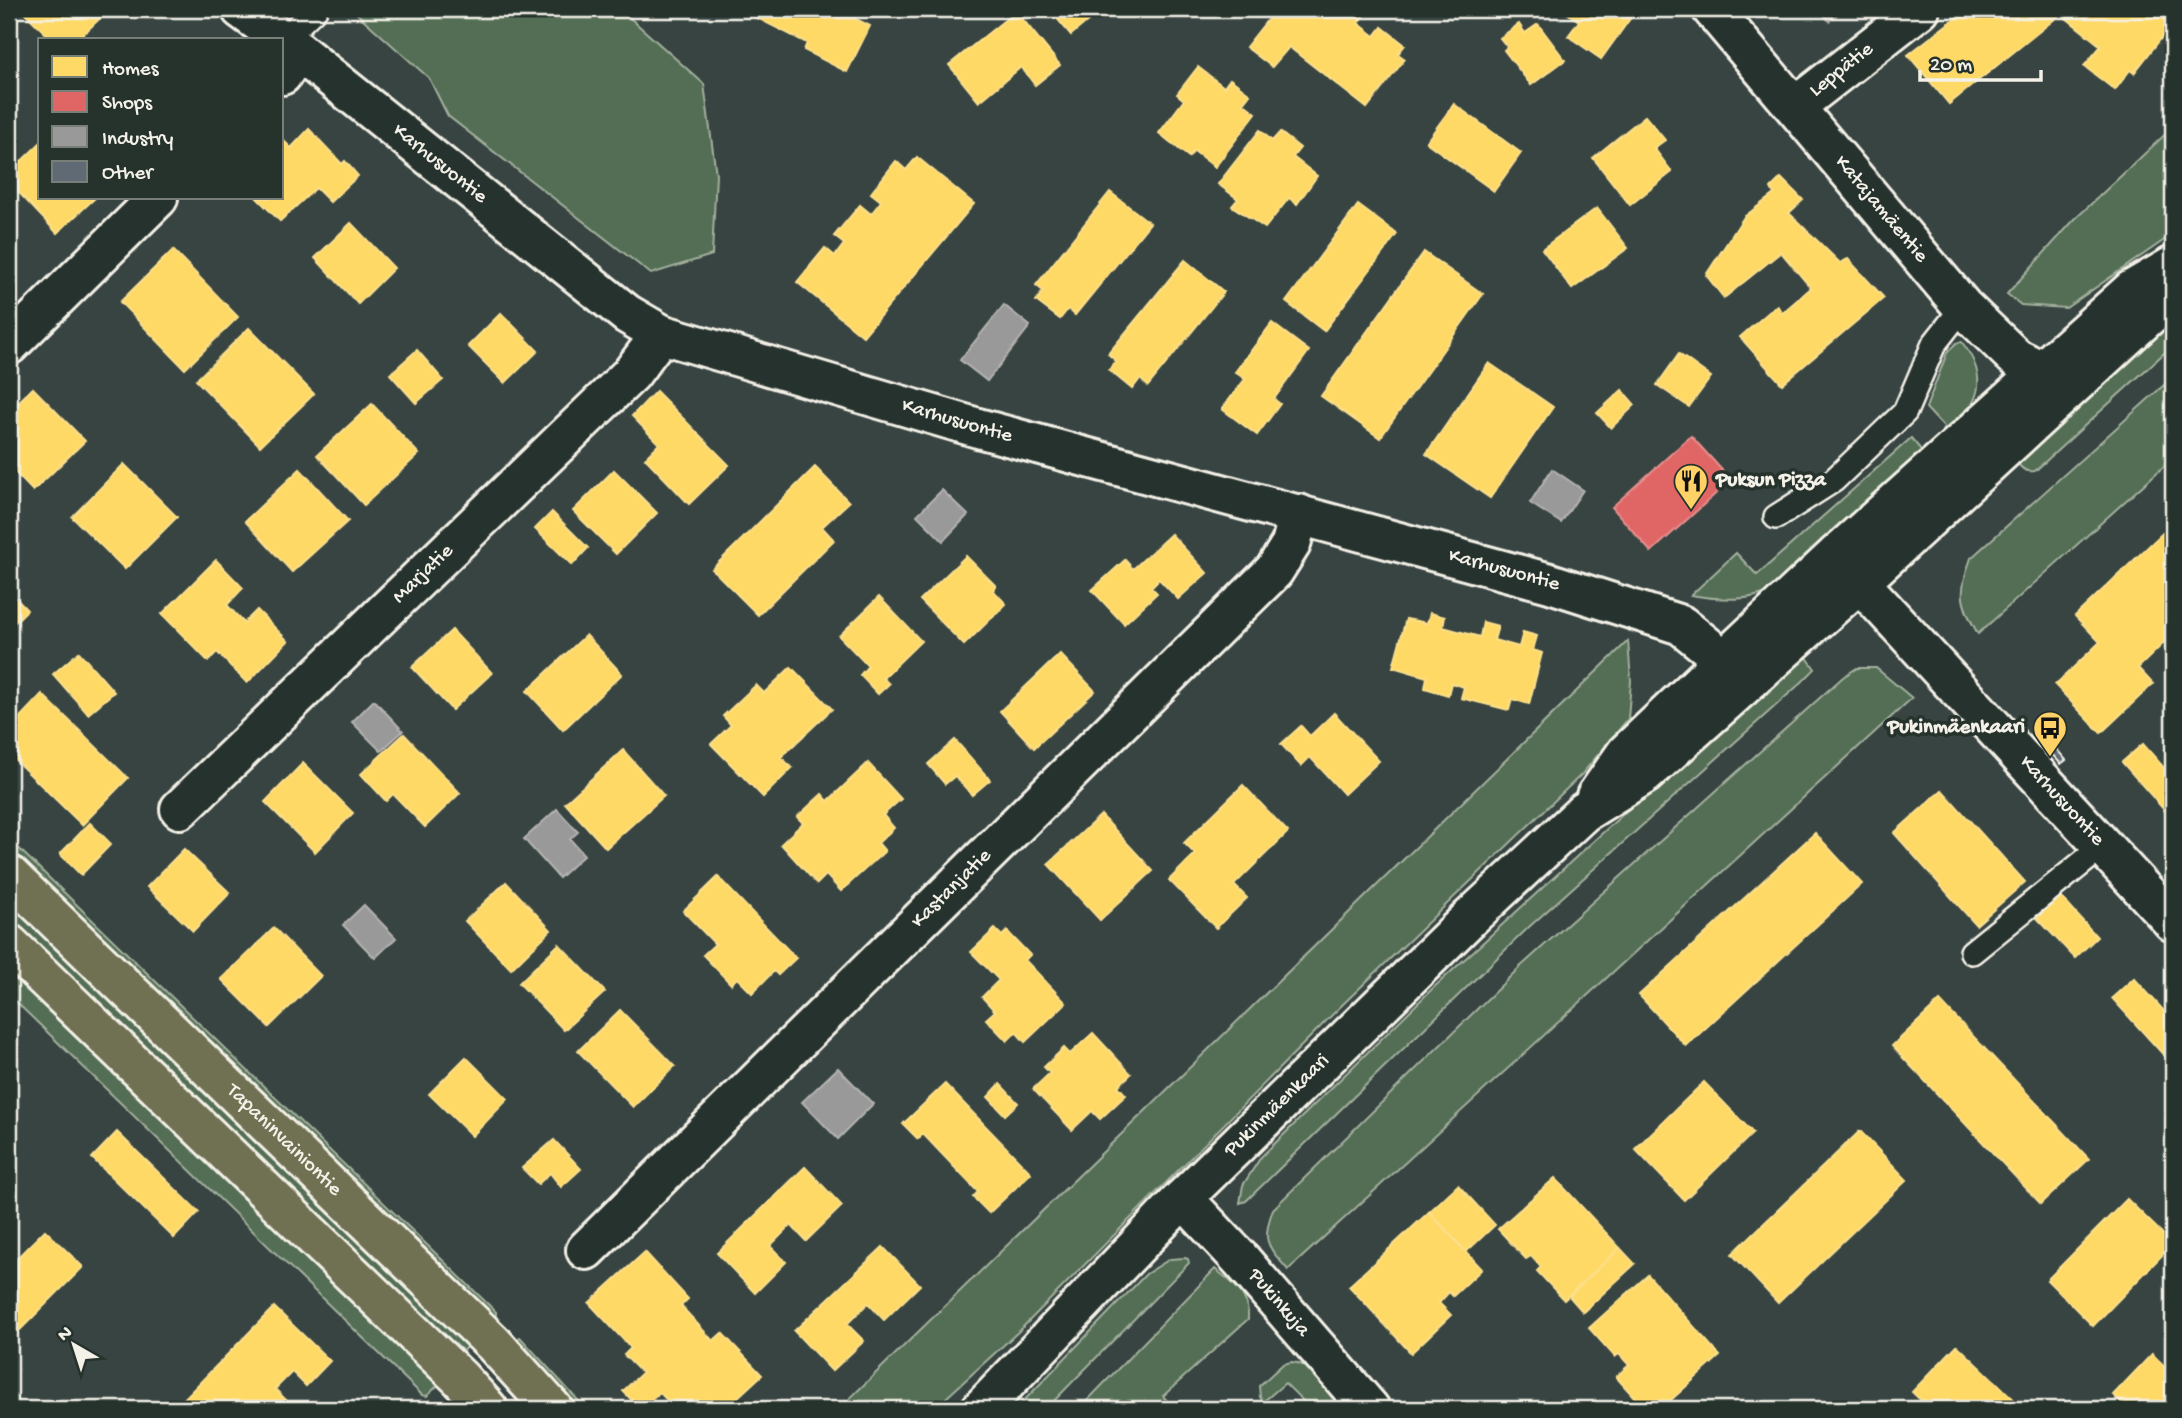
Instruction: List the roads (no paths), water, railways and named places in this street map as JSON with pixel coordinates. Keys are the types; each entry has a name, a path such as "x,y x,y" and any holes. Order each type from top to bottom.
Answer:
{"main road":[{"name":"Tapaninvainiontie","path":"9,875 483,1334 553,1409"},
{"path":"9,944 460,1378 488,1409"}],"street":[{"name":"Karhusuontie","path":"241,9 271,38"},
{"name":"Katajamäentie","path":"1712,9 1963,307 2016,358 2052,382"},
{"name":"Leppätie","path":"1796,106 1920,9"},
{"name":"Karhusuontie","path":"288,55 627,314 662,334 978,428 1550,583 1681,625 1735,671"},
{"path":"9,345 156,200"},
{"name":"Pukinmäenkaari","path":"981,1409 1183,1198 1380,1004 1584,812 1645,774 1735,671 2052,382 2132,290 2173,266"},
{"name":"Pukinmäenkaari","path":"2052,382 2151,314 2173,282"},
{"name":"Marjatie","path":"180,809 631,374 662,334"},
{"name":"Kastanjatie","path":"586,1250 1274,571 1291,544 1298,514"},
{"name":"Karhusuontie","path":"1847,569 2173,922"},
{"name":"Pukinkuja","path":"1183,1198 1242,1261 1370,1409"}],"lane":[{"path":"288,55 315,9"},
{"path":"1776,517 1834,480 1905,412 1934,344 1963,307"},
{"path":"1972,952 2103,846"}],"place":[{"name":"Puksun Pizza","path":"1691,511"},
{"name":"Pukinmäenkaari","path":"2050,758"}]}
